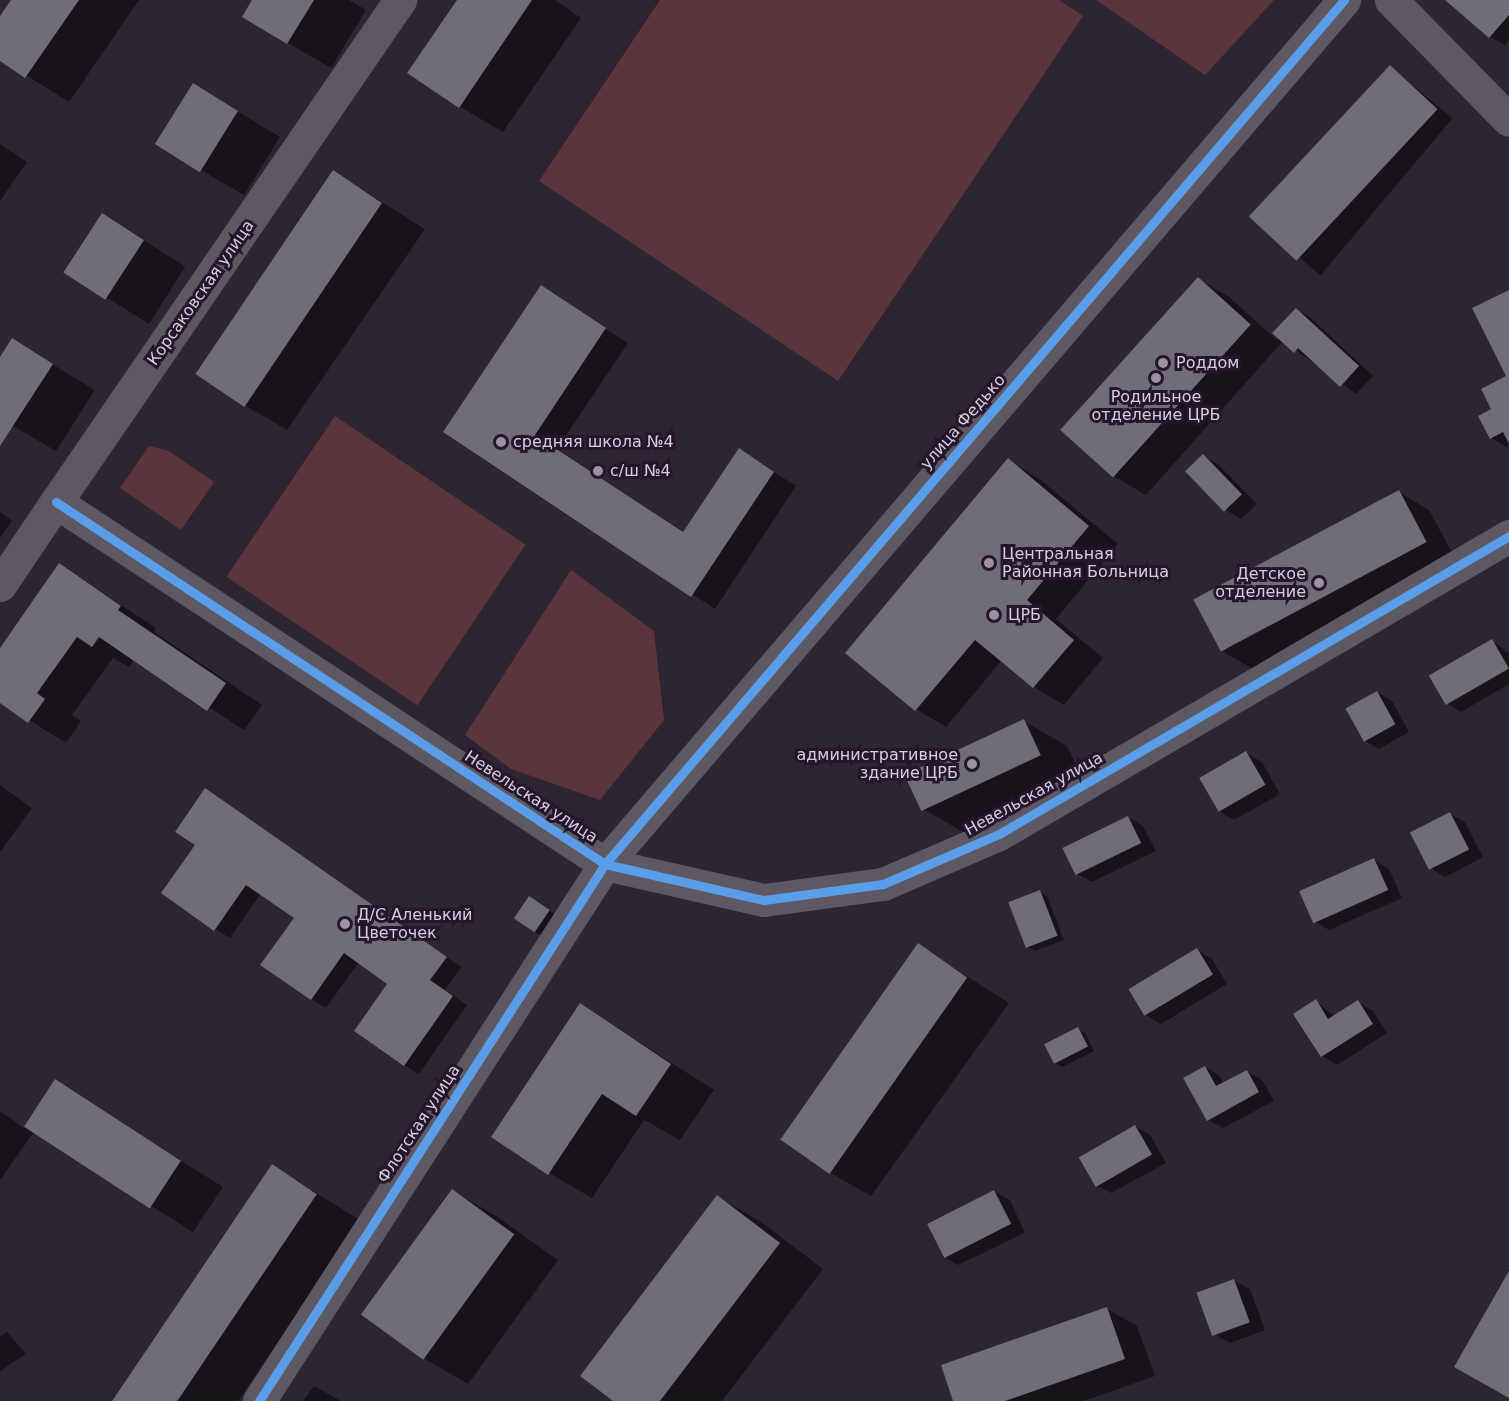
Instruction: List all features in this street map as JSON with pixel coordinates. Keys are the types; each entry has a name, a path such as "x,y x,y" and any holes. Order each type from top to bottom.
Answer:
{"street":[{"name":"Корсаковская улица","path":"0,585 400,0"},
{"name":"улица Федько","path":"605,864 1344,0"},
{"path":"1391,0 1509,120"},
{"name":"Невельская улица","path":"56,502 605,864 764,900 884,884 999,834 1509,536"},
{"name":"Флотская улица","path":"259,1401 605,864"}],"shaded area":[{"path":"660,0 1059,0 1083,16 838,381 539,181"},
{"path":"1096,0 1274,0 1205,75"},
{"path":"335,416 526,545 417,705 227,577"},
{"path":"149,446 169,451 214,482 181,530 120,488"},
{"path":"571,570 654,631 664,720 600,800 511,769 465,735"}],"building":[{"path":"11,0 79,0 25,78 0,61 0,16"},
{"path":"252,0 314,0 287,44 242,17"},
{"path":"457,0 532,0 459,108 407,73"},
{"path":"1445,0 1509,0 1509,15 1489,38"},
{"path":"1390,65 1438,109 1296,261 1249,216"},
{"path":"193,83 238,111 200,172 155,144"},
{"path":"333,170 382,203 244,407 195,374"},
{"path":"102,213 144,240 105,300 63,273"},
{"name":"Родильное отделение ЦРБ","path":"1198,277 1251,325 1113,478 1060,430"},
{"name":"средняя школа №4","path":"541,285 606,328 535,435 683,532 739,448 774,472 691,597 443,432"},
{"path":"1509,290 1509,444 1503,432 1490,439 1478,416 1491,409 1481,389 1506,376 1472,308"},
{"path":"1296,308 1359,366 1340,387 1298,348 1294,353 1272,333"},
{"path":"12,338 53,364 0,446 0,357"},
{"path":"1203,454 1242,494 1224,512 1185,471"},
{"name":"Центральная Районная Больница","path":"1008,458 1089,526 1027,600 1074,640 1033,688 975,640 915,711 845,653"},
{"path":"1399,490 1427,542 1221,651 1193,599"},
{"path":"59,563 121,606 118,610 226,683 207,711 99,637 92,647 77,637 37,693 45,699 28,723 0,703 0,648"},
{"path":"1492,639 1509,668 1446,705 1429,676"},
{"path":"1377,691 1395,724 1364,742 1346,708"},
{"name":"административное здание ЦРБ","path":"1024,719 1041,755 921,811 904,775"},
{"path":"1246,751 1266,785 1219,812 1199,778"},
{"name":"Д/С Аленький Цветочек","path":"205,788 447,957 430,980 453,996 404,1066 354,1031 387,984 344,953 311,1000 260,965 294,918 246,885 214,931 161,893 195,845 175,832"},
{"path":"1450,812 1469,849 1429,870 1410,832"},
{"path":"1128,816 1141,843 1076,875 1062,848"},
{"path":"1374,858 1388,890 1313,923 1299,891"},
{"path":"1040,890 1058,936 1026,948 1008,902"},
{"path":"529,896 550,910 535,932 514,918"},
{"path":"918,943 967,977 829,1174 780,1140"},
{"path":"1197,948 1213,975 1144,1016 1128,989"},
{"path":"1316,999 1328,1019 1358,1000 1373,1024 1321,1057 1293,1014"},
{"path":"580,1003 671,1064 636,1116 602,1094 548,1175 491,1137"},
{"path":"1078,1027 1088,1047 1054,1064 1044,1044"},
{"path":"1205,1066 1216,1086 1247,1070 1259,1092 1207,1121 1183,1078"},
{"path":"55,1079 181,1161 150,1209 24,1127"},
{"path":"1135,1125 1152,1154 1096,1187 1079,1158"},
{"path":"272,1164 317,1194 177,1401 112,1401"},
{"path":"452,1189 514,1234 423,1360 361,1314"},
{"path":"994,1190 1011,1224 944,1258 927,1224"},
{"path":"717,1195 780,1243 660,1401 613,1401 580,1376"},
{"path":"1509,1271 1509,1398 1454,1367"},
{"path":"1234,1279 1250,1322 1212,1336 1196,1293"},
{"path":"1107,1307 1125,1359 1005,1401 953,1401 941,1365"}],"cycle path":[{"path":"259,1401 605,864 1344,0"},
{"path":"56,502 605,864 764,900 883,884 999,834 1509,536"}],"place":[{"name":"Роддом","path":"1163,363"},
{"name":"Родильное отделение ЦРБ","path":"1156,378"},
{"name":"средняя школа №4","path":"501,442"},
{"name":"с/ш №4","path":"598,471"},
{"name":"Центральная Районная Больница","path":"989,563"},
{"name":"Детское отделение","path":"1319,583"},
{"name":"ЦРБ","path":"994,615"},
{"name":"административное здание ЦРБ","path":"972,764"},
{"name":"Д/С Аленький Цветочек","path":"345,924"}]}
